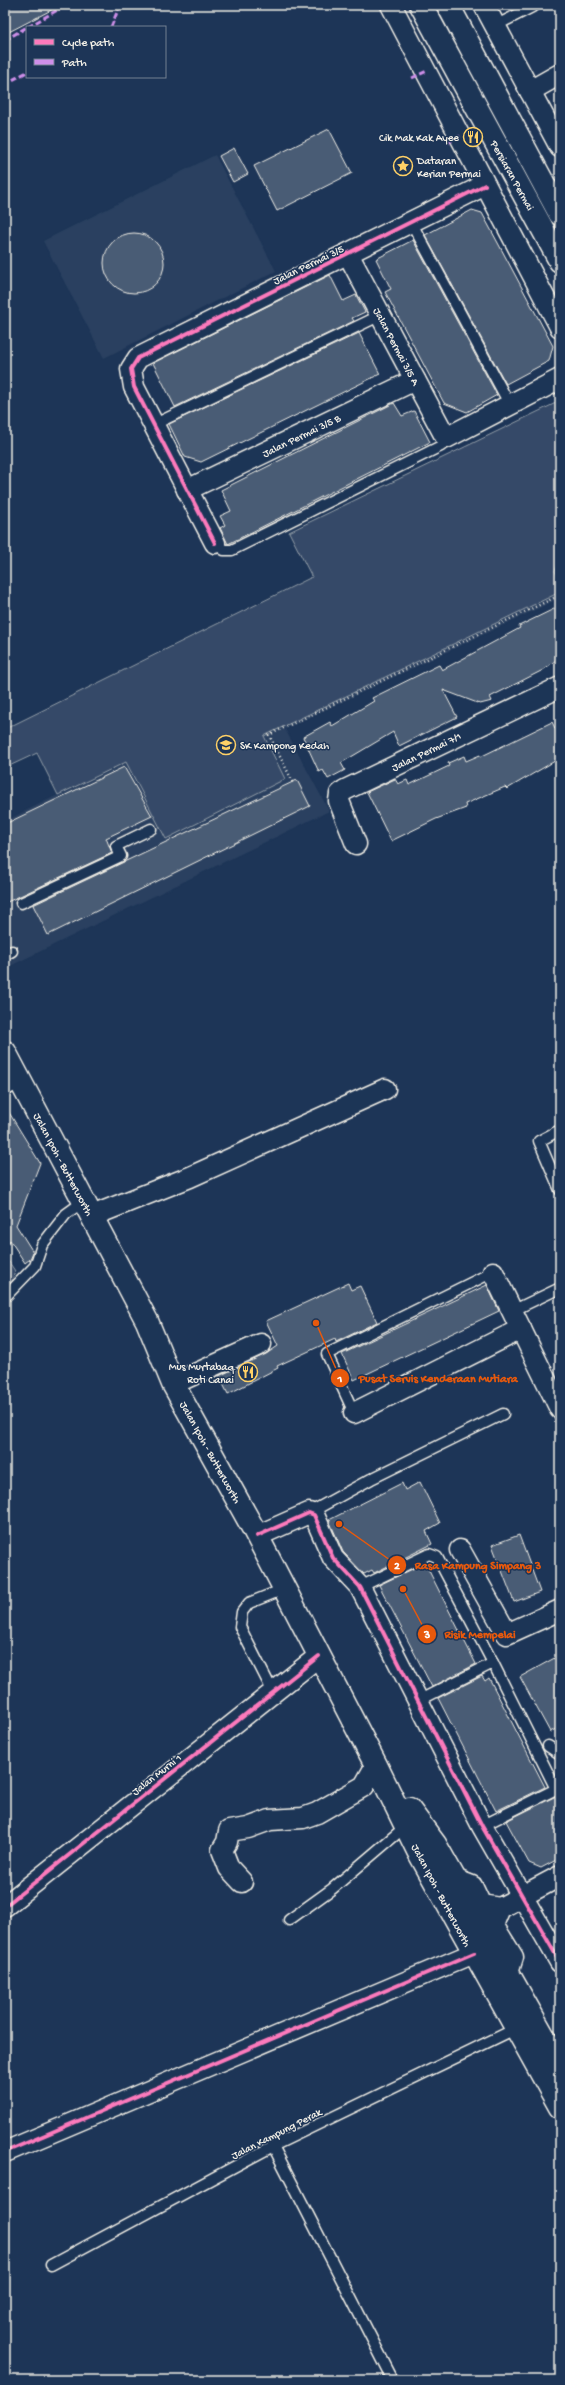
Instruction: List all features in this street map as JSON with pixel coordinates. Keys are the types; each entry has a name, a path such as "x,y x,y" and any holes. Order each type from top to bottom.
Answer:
{"main road":[{"name":"Persiaran Permai","path":"421,5 560,261"},
{"name":"Persiaran Permai","path":"448,5 560,214"},
{"name":"Jalan Ipoh - Butterworth","path":"5,1052 13,1087 88,1209 147,1321 173,1384 258,1536 406,1826 515,2029 560,2107"},
{"name":"Jalan Ipoh - Butterworth","path":"376,1765 435,1844 560,2065"}],"street":[{"path":"391,5 419,75 454,139 485,185 560,327"},
{"path":"484,5 560,147"},
{"path":"530,91 560,74"},
{"name":"Jalan Permai 3/5","path":"155,424 134,387 131,370 138,358 485,185"},
{"name":"Jalan Permai 3/5 A","path":"348,254 446,438"},
{"path":"446,438 560,379"},
{"name":"Jalan Permai 3/5 B","path":"187,490 415,380"},
{"path":"155,424 215,543"},
{"name":"Jalan Permai 7/1","path":"356,844 339,802 340,794 345,790 560,687"},
{"path":"88,1209 190,1177 385,1089"},
{"path":"493,1272 560,1409"},
{"path":"354,1413 521,1329"},
{"path":"173,1384 261,1344"},
{"path":"258,1536 309,1513 314,1515 333,1558 360,1588 482,1826 560,1962"},
{"path":"460,1550 507,1634 560,1610"},
{"name":"Jalan Murni 1","path":"5,1906 319,1656"},
{"path":"242,1882 229,1868 222,1850 227,1842 229,1831 248,1828 270,1820 310,1816 358,1790 376,1765"},
{"path":"454,1879 472,1886 481,1905 500,1908 560,1876"},
{"path":"500,1908 494,1925 513,1957 508,1973"},
{"path":"5,2152 474,1953"}],"lane":[{"path":"495,26 536,5"},
{"path":"411,222 510,405"},
{"path":"155,424 381,315"},
{"path":"215,543 224,550 232,550 441,446 446,438"},
{"path":"21,903 121,856 116,846 151,829"},
{"path":"560,1130 539,1140 560,1190"},
{"path":"5,1297 35,1266 42,1245 66,1214 88,1209"},
{"path":"354,1413 327,1354 493,1272"},
{"path":"512,1311 560,1288"},
{"path":"309,1513 371,1478 503,1414"},
{"path":"360,1588 429,1554 437,1557 558,1788 482,1826"},
{"path":"273,1692 240,1627 242,1612 249,1603 284,1589"},
{"path":"418,1701 493,1663"},
{"path":"548,1746 560,1754"},
{"path":"288,1920 332,1889 406,1826"},
{"name":"Jalan Kampung Perak","path":"51,2264 273,2146 515,2029"},
{"path":"273,2146 393,2380"}],"path":[{"path":"293,782 269,735 560,595"}],"shaded area":[{"path":"215,155 276,271 104,358 43,241"},
{"path":"560,401 560,558 555,571 560,582 560,592 264,736 285,779 166,839 126,762 58,795 37,753 5,768 5,729 312,577 289,532"},
{"name":"SK Kampong Kedah","path":"558,548 560,552 560,598 285,729 329,811 8,967 5,961 5,821"},
{"path":"5,1256 15,1271 10,1287 5,1291"}],"building":[{"path":"5,5 61,5 5,34"},
{"path":"329,129 352,173 277,211 254,166"},
{"path":"234,148 248,174 233,182 219,156"},
{"path":"472,210 482,213 553,346 549,361 506,384 425,235"},
{"path":"128,233 140,233 156,241 162,251 164,263 162,275 156,285 140,293 128,293 112,285 104,269 104,257 112,241"},
{"path":"413,240 497,395 467,412 444,403 385,292 391,289 376,259"},
{"path":"330,275 343,301 356,295 365,312 352,318 354,321 175,407 153,363"},
{"path":"359,333 380,374 201,462 185,457 169,424"},
{"path":"394,403 402,416 414,411 430,442 228,544 220,528 225,525 220,516 231,511 221,490"},
{"path":"560,606 560,657 543,670 490,697 492,701 480,704 443,690 457,717 399,746 393,732 341,763 345,770 328,779 323,770 319,772 303,737 330,722 332,726 374,701 372,698 439,665 442,670 520,628 519,626"},
{"path":"552,722 560,738 560,758 507,789 505,787 465,804 466,808 436,819 391,841 367,792 395,779 398,784 407,780 409,785 449,766 448,763 464,756 466,761 480,755 480,757"},
{"path":"124,767 152,816 106,838 112,853 5,903 5,824"},
{"path":"297,780 310,806 48,935 33,905"},
{"path":"5,1106 40,1163 16,1225 33,1252 30,1259 25,1263 10,1240 5,1250"},
{"path":"348,1283 351,1290 360,1286 377,1322 336,1342 335,1339 277,1366 278,1368 228,1394 219,1376 266,1354 278,1346 266,1321"},
{"path":"487,1285 499,1311 354,1380 342,1354"},
{"path":"420,1482 440,1523 426,1531 432,1544 374,1573 372,1570 364,1574 343,1552 329,1520 402,1483 405,1490"},
{"path":"519,1535 540,1592 514,1602 492,1545"},
{"path":"425,1563 476,1664 432,1687 379,1585"},
{"path":"560,1655 560,1727 550,1732 520,1677"},
{"path":"482,1676 485,1681 489,1678 545,1787 496,1811 438,1698"},
{"path":"560,1794 560,1858 541,1868 529,1863 506,1821"}],"marked path":[{"path":"30,26 66,5"},
{"path":"111,26 120,5"},
{"path":"5,40 26,28"},
{"path":"412,78 427,71"},
{"path":"5,84 26,73"},
{"path":"447,143 460,136"}],"cycle path":[{"path":"215,543 134,387 131,369 138,358 485,185"},
{"path":"257,1536 309,1513 314,1515 333,1558 360,1587 482,1826 560,1962"},
{"path":"5,1906 319,1656"},
{"path":"5,2152 474,1953"}],"place":[{"name":"Cik Mak Kak Ayee","path":"473,137"},
{"name":"Dataran Kerian Permai","path":"403,166"},
{"name":"SK Kampong Kedah","path":"226,745"},
{"name":"Pusat Servis Kenderaan Mutiara","path":"316,1323"},
{"name":"Mus Murtabaq Roti Canai","path":"248,1372"},
{"name":"Rasa Kampung Simpang 3","path":"339,1524"},
{"name":"Risik Mempelai","path":"403,1589"}]}
